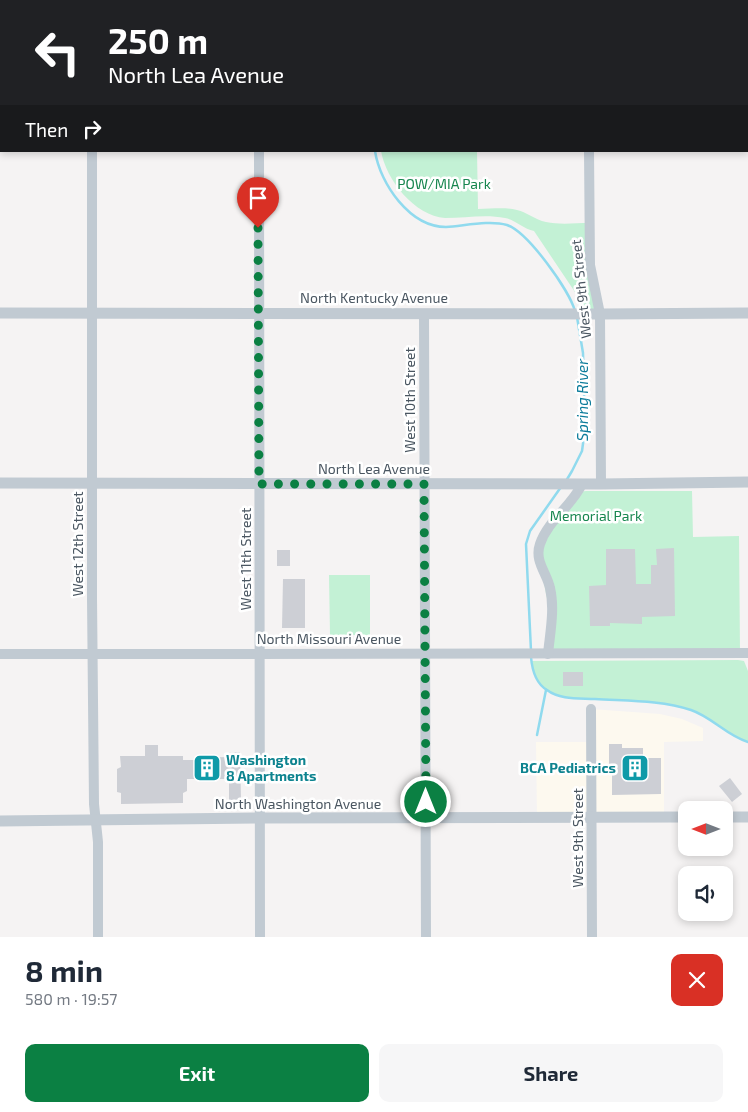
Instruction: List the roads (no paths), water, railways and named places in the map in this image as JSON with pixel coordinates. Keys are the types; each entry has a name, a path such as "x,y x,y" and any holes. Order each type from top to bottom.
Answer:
{"street":[{"name":"West 12th Street","path":"92,152 92,653 98,937"},
{"name":"West 11th Street","path":"258,152 260,937"},
{"name":"West 9th Street","path":"589,152 590,265 600,314 601,484"},
{"name":"North Kentucky Avenue","path":"0,313 748,313"},
{"name":"West 10th Street","path":"424,314 426,937"},
{"name":"North Lea Avenue","path":"0,483 601,484 748,482"},
{"path":"548,654 551,594 547,578 539,560 538,550 549,528 573,499 579,484"},
{"name":"North Missouri Avenue","path":"0,654 748,653"},
{"name":"West 9th Street","path":"591,709 592,937"},
{"name":"North Washington Avenue","path":"0,821 678,817"},
{"path":"733,817 748,817"}],"waterway":[{"name":"Spring River","path":"375,152 383,177 390,190 409,212 420,220 446,227 485,223 500,224 507,225 516,230 526,238 547,263 565,290 575,311"},
{"name":"Spring River","path":"566,481 582,451 585,429 583,353 577,317"},
{"name":"Spring River","path":"531,651 526,544 530,531 561,487"},
{"name":"Spring River","path":"531,657 533,671 537,680 552,693 564,697 668,704 699,713 733,735 748,742"},
{"path":"537,735 546,690"}],"place":[{"name":"Washington 8 Apartments","path":"207,768"},
{"name":"BCA Pediatrics","path":"635,768"}],"park label":[{"name":"POW/MIA Park","path":"444,184"},
{"name":"Memorial Park","path":"596,516"}]}
